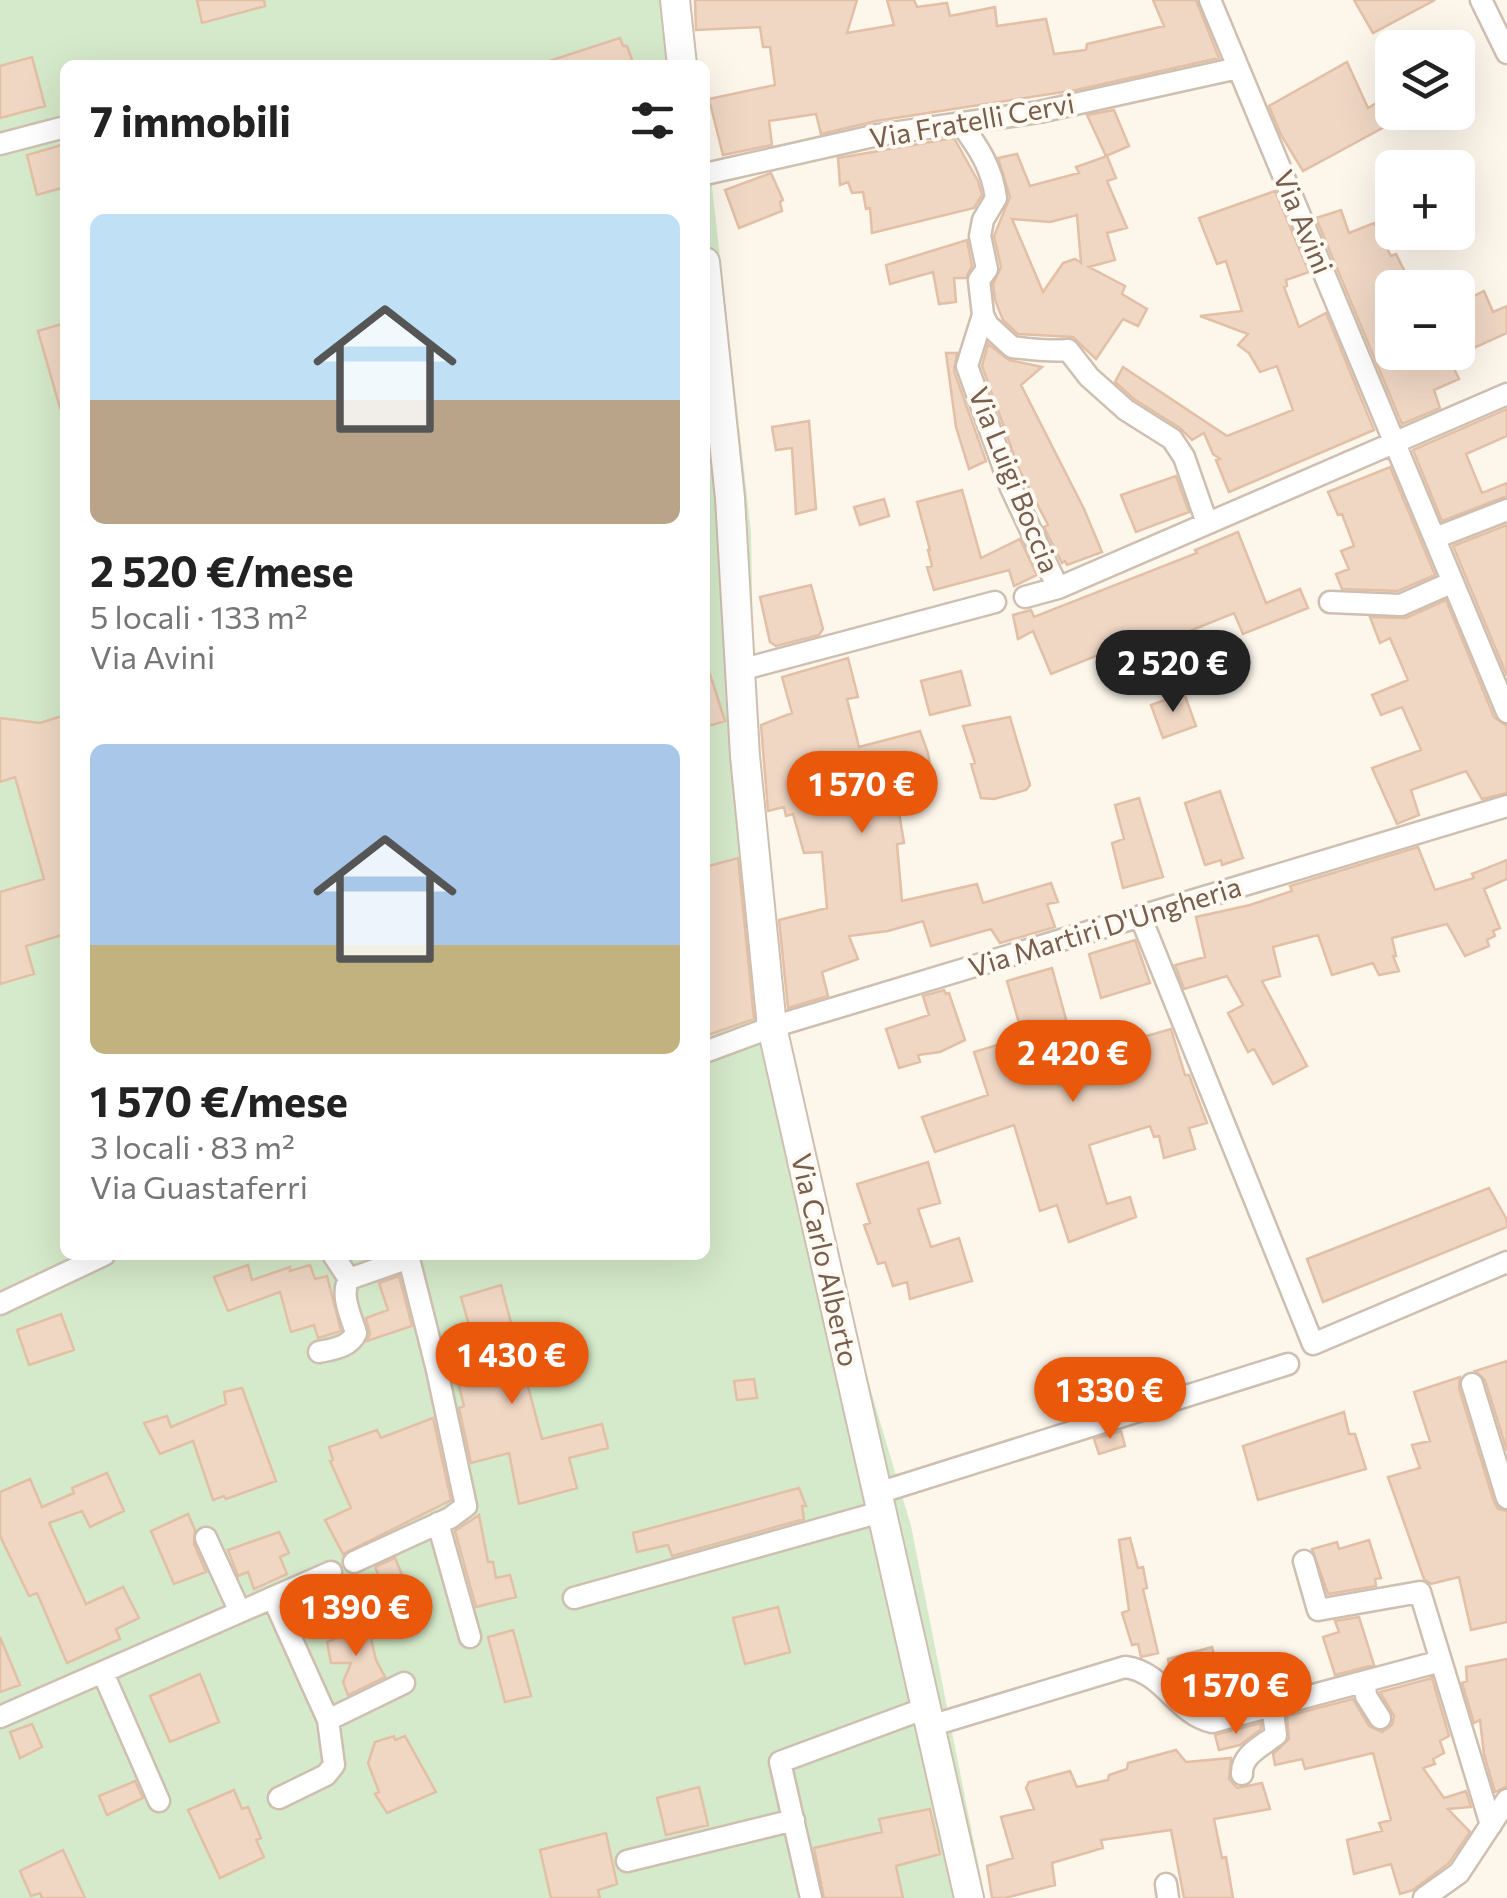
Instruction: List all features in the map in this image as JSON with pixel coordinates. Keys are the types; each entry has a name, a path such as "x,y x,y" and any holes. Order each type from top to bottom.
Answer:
{"street":[{"path":"675,0 681,60"},
{"name":"Via Avini","path":"1210,0 1507,712"},
{"path":"1482,0 1507,53"},
{"name":"Via Fratelli Cervi","path":"710,173 878,135 1039,112 1238,68"},
{"name":"Via Luigi Boccia","path":"961,124 981,150 993,177 996,198 983,220 980,236 987,268 979,280 982,315 967,366 1011,488 1058,588"},
{"path":"0,144 60,127"},
{"name":"Via Carlo Alberto","path":"710,309 730,498 745,756 772,1028 970,1898"},
{"name":"Via Luigi Boccia","path":"982,315 988,326 1012,347 1068,350 1089,377 1126,410 1172,439 1184,457 1207,524"},
{"path":"1025,597 1058,588 1507,394"},
{"path":"1435,538 1507,510"},
{"path":"1330,602 1401,605 1453,582"},
{"path":"740,670 994,602"},
{"name":"Via Martiri D'Ungheria","path":"710,1050 1351,850 1507,806"},
{"path":"1141,918 1314,1344 1507,1262"},
{"path":"0,1304 93,1260"},
{"path":"337,1260 349,1279"},
{"path":"319,1352 353,1339 356,1332 345,1297 349,1279 399,1260"},
{"path":"354,1562 466,1506 410,1260"},
{"path":"574,1598 879,1503 1288,1364"},
{"path":"1472,1384 1507,1498"},
{"path":"438,1523 470,1637"},
{"path":"206,1538 240,1612"},
{"path":"1304,1561 1318,1610 1420,1592 1491,1825"},
{"path":"0,1718 331,1572"},
{"path":"273,1598 328,1720 334,1765 326,1775 279,1798"},
{"path":"811,1898 780,1762 928,1717 1125,1667 1142,1669 1198,1719 1212,1722 1440,1661"},
{"path":"102,1672 159,1801"},
{"path":"328,1720 404,1683"},
{"path":"1365,1683 1366,1696 1380,1718"},
{"path":"1242,1774 1242,1765 1249,1755 1276,1735 1272,1705"},
{"path":"1424,1898 1460,1873 1507,1800"},
{"path":"627,1861 794,1820"}],"green space":[{"path":"0,0 690,0 697,60 60,60 60,1260 710,1260 710,169 751,532 755,765 778,1011 857,1344 911,1526 985,1898 0,1898"}],"building":[{"path":"197,0 264,0 265,6 202,23"},
{"path":"695,0 857,0 847,33 894,25 887,0 914,0 917,7 947,3 950,16 995,7 997,26 1046,19 1054,54 1086,50 1087,44 1164,26 1153,0 1196,0 1219,58 1076,90 876,121 821,134 816,114 769,121 772,145 723,155 710,99 775,85 770,47 763,47 760,27 696,30"},
{"path":"1354,0 1435,0 1375,30 1373,33"},
{"path":"620,38 632,60 552,60"},
{"path":"32,57 45,106 0,118 0,66"},
{"path":"1347,62 1368,108 1375,104 1375,130 1379,130 1303,171 1269,106"},
{"path":"1114,110 1129,146 1106,156 1087,115"},
{"path":"954,138 982,195 974,208 872,233 870,208 866,209 863,192 852,193 848,182 840,185 838,158"},
{"path":"60,145 60,188 37,195 27,155"},
{"path":"1017,154 1030,186 1079,173 1076,167 1107,156 1116,178 1107,181 1127,228 1107,233 1115,260 1089,267 1125,286 1122,294 1147,309 1138,326 1123,319 1096,359 1073,337 1018,334 1003,320 993,284 1001,267 994,236 1010,197 998,158","holes":["1077,215 1081,263 1075,259 1063,263 1043,292 1012,219 1050,222"]},
{"path":"771,173 783,200 782,211 739,228 725,190"},
{"path":"1275,191 1309,272 1286,280 1284,287 1299,327 1326,313 1374,430 1229,492 1216,460 1220,459 1213,454 1204,433 1192,440 1115,382 1123,367 1227,436 1293,410 1277,366 1260,372 1249,353 1238,345 1248,334 1200,316 1242,311 1226,261 1217,264 1199,218"},
{"path":"1341,210 1349,233 1374,223 1375,250 1396,254 1404,270 1375,270 1375,359 1316,218"},
{"path":"967,240 972,266 966,278 954,278 956,302 939,304 933,272 890,284 886,265"},
{"path":"1484,291 1493,312 1507,306 1507,333 1475,347 1475,296"},
{"path":"60,324 60,408 38,331"},
{"path":"988,344 1009,360 1042,367 1021,385 1102,552 1067,565 1062,563 1044,527 1048,525 1019,469 982,366"},
{"path":"946,353 957,353 954,371 986,461 969,469 956,427"},
{"path":"1379,370 1455,370 1459,379 1434,390 1440,408 1402,424"},
{"path":"1507,409 1507,436 1466,454 1482,493 1507,483 1507,496 1442,521 1413,450"},
{"path":"809,421 816,509 796,514 792,448 776,450 772,427"},
{"path":"1390,467 1435,575 1398,591 1342,589 1336,574 1349,569 1341,551 1354,546 1342,514 1338,515 1328,492"},
{"path":"1176,476 1189,512 1136,532 1121,495"},
{"path":"962,490 981,558 1020,539 1037,575 1014,586 1009,570 934,590 927,567 932,566 930,550 917,502"},
{"path":"884,499 889,516 860,525 854,507"},
{"path":"1507,525 1507,676 1453,546"},
{"path":"1238,532 1266,603 1300,589 1308,608 1243,634 1234,613 1155,645 1151,634 1051,674 1033,631 1018,639 1013,615 1031,610 1034,617 1197,553 1195,550"},
{"path":"811,585 823,629 819,635 776,646 770,642 760,597"},
{"path":"1446,600 1494,717 1507,726 1507,793 1482,799 1466,771 1411,790 1419,815 1397,824 1372,768 1421,750 1402,707 1381,715 1372,695 1408,680 1390,638 1380,643 1370,617 1406,618"},
{"path":"848,658 858,697 847,699 859,747 920,731 928,753 931,770 914,776 919,789 896,794 904,843 897,844 902,901 977,884 983,903 1051,883 1058,902 1047,904 1055,927 1000,943 991,929 931,946 923,921 849,936 858,959 822,972 828,996 788,1008 779,920 827,908 822,852 804,853 793,814 786,816 784,807 768,811 761,725 792,713 782,677"},
{"path":"961,671 970,705 930,715 921,681"},
{"path":"710,674 725,721 710,726"},
{"path":"1184,693 1196,726 1163,738 1151,705"},
{"path":"60,717 60,936 26,946 34,974 0,984 0,892 44,879 15,777 0,782 0,718 40,723"},
{"path":"1010,717 1030,785 1026,790 994,799 981,798 963,726"},
{"path":"1220,791 1243,858 1222,865 1221,860 1205,865 1185,803"},
{"path":"1139,798 1163,877 1123,888 1112,843 1124,839 1115,805"},
{"path":"1418,847 1435,890 1474,878 1472,874 1507,860 1507,879 1484,889 1500,928 1487,940 1489,946 1465,956 1447,924 1392,938 1399,971 1379,975 1373,963 1332,975 1318,935 1273,947 1280,976 1262,981 1307,1066 1273,1084 1254,1049 1248,1052 1228,1013 1243,1005 1227,976 1184,989 1175,965 1205,957 1196,917 1250,905 1292,891 1290,886"},
{"path":"738,858 754,1019 710,1034 710,866"},
{"path":"1135,940 1150,983 1101,998 1089,954"},
{"path":"1052,968 1076,1056 1171,1029 1185,1075 1189,1075 1207,1123 1189,1128 1195,1149 1164,1158 1159,1136 1154,1137 1150,1126 1089,1145 1107,1204 1130,1197 1136,1217 1069,1242 1057,1205 1040,1211 1014,1125 935,1152 922,1117 988,1095 974,1052 1023,1037 1007,981"},
{"path":"944,990 949,993 965,1040 940,1052 918,1055 920,1062 899,1068 886,1029 929,1015 923,996"},
{"path":"928,1162 940,1203 918,1209 931,1247 959,1238 972,1281 910,1299 907,1282 893,1286 885,1262 878,1264 864,1225 870,1223 857,1184"},
{"path":"1489,1188 1507,1227 1323,1302 1307,1259"},
{"path":"248,1265 252,1280 290,1267 290,1271 310,1265 315,1279 327,1276 341,1331 318,1338 314,1325 291,1332 280,1292 228,1311 214,1277"},
{"path":"399,1276 412,1326 367,1341 370,1334 366,1318 388,1310 379,1283"},
{"path":"501,1285 542,1439 602,1424 608,1448 569,1458 577,1488 519,1504 509,1453 471,1463 454,1366 479,1360 461,1297"},
{"path":"61,1314 74,1350 29,1365 17,1330"},
{"path":"1507,1361 1507,1451 1485,1380 1475,1371"},
{"path":"1460,1377 1459,1388 1494,1502 1498,1509 1507,1511 1507,1622 1471,1630 1459,1577 1431,1584 1424,1579 1388,1477 1420,1468 1412,1445 1430,1441 1414,1392"},
{"path":"754,1379 757,1398 737,1400 734,1381"},
{"path":"242,1388 276,1481 213,1500 193,1441 160,1454 144,1423 167,1416 171,1427 226,1404 224,1392"},
{"path":"1344,1412 1349,1434 1355,1434 1366,1469 1258,1500 1243,1446"},
{"path":"433,1418 451,1500 343,1554 325,1520 351,1508 330,1461 333,1460 329,1447 377,1430 381,1438"},
{"path":"1121,1431 1125,1446 1099,1454 1094,1439"},
{"path":"107,1473 124,1511 90,1527 82,1511 49,1523 86,1604 123,1587 139,1618 116,1629 120,1639 67,1663 37,1593 29,1596 0,1536 0,1492 30,1479 42,1507"},
{"path":"799,1488 806,1506 802,1506 804,1519 672,1556 668,1545 637,1552 633,1533"},
{"path":"188,1514 195,1530 194,1544 206,1572 174,1584 151,1531"},
{"path":"479,1515 488,1562 493,1562 496,1578 510,1575 516,1597 476,1607 455,1531"},
{"path":"279,1532 289,1553 280,1557 287,1574 254,1589 248,1572 238,1576 228,1550"},
{"path":"1130,1538 1138,1568 1143,1567 1147,1588 1143,1589 1158,1653 1141,1657 1138,1644 1132,1645 1122,1613 1129,1610 1119,1540"},
{"path":"1369,1540 1381,1578 1375,1579 1376,1586 1328,1594 1312,1549 1337,1542 1339,1549"},
{"path":"395,1558 412,1598 391,1606 375,1567"},
{"path":"778,1607 790,1652 745,1664 733,1618"},
{"path":"1359,1617 1374,1665 1335,1675 1323,1637 1339,1632 1335,1621"},
{"path":"368,1625 376,1660 385,1677 348,1695 343,1682 351,1663 331,1663 327,1642"},
{"path":"513,1630 531,1696 505,1702 488,1637"},
{"path":"0,1637 20,1685 0,1692"},
{"path":"1212,1647 1227,1704 1213,1708 1199,1701 1191,1673 1171,1676 1168,1659"},
{"path":"1507,1659 1507,1786 1495,1792 1484,1754 1480,1720 1474,1723 1462,1683 1467,1681 1466,1667"},
{"path":"200,1674 219,1722 170,1742 150,1696"},
{"path":"1432,1678 1449,1736 1440,1741 1444,1753 1433,1759 1435,1764 1423,1768 1444,1798 1466,1791 1471,1807 1448,1809 1470,1832 1449,1863 1413,1890 1400,1894 1391,1864 1354,1874 1347,1840 1382,1831 1379,1823 1391,1820 1373,1753 1305,1769 1302,1759 1275,1765 1273,1754 1289,1739 1287,1716 1353,1699 1369,1726 1382,1732 1392,1725 1394,1716 1380,1692"},
{"path":"1261,1723 1261,1729 1240,1745 1219,1750 1215,1735"},
{"path":"32,1724 42,1747 20,1758 10,1732"},
{"path":"394,1736 395,1740 405,1736 436,1792 387,1813 375,1794 379,1792 368,1763 375,1742"},
{"path":"1176,1750 1186,1762 1231,1758 1229,1779 1237,1788 1262,1783 1270,1809 1214,1819 1233,1898 1184,1898 1171,1830 1101,1840 1103,1848 1052,1863 1055,1885 992,1898 987,1866 1013,1858 1001,1817 1034,1809 1026,1788 1029,1782 1070,1771 1077,1787 1108,1780 1109,1775 1127,1769 1128,1763"},
{"path":"135,1781 143,1798 107,1815 99,1796"},
{"path":"699,1787 708,1825 666,1835 657,1798"},
{"path":"234,1790 242,1809 248,1807 264,1857 220,1878 188,1810"},
{"path":"930,1809 940,1854 896,1866 903,1898 824,1898 814,1848 882,1832 879,1819"},
{"path":"606,1833 617,1884 598,1890 600,1898 551,1898 540,1850"},
{"path":"63,1850 85,1898 42,1898 40,1893 31,1896 20,1871"}]}
